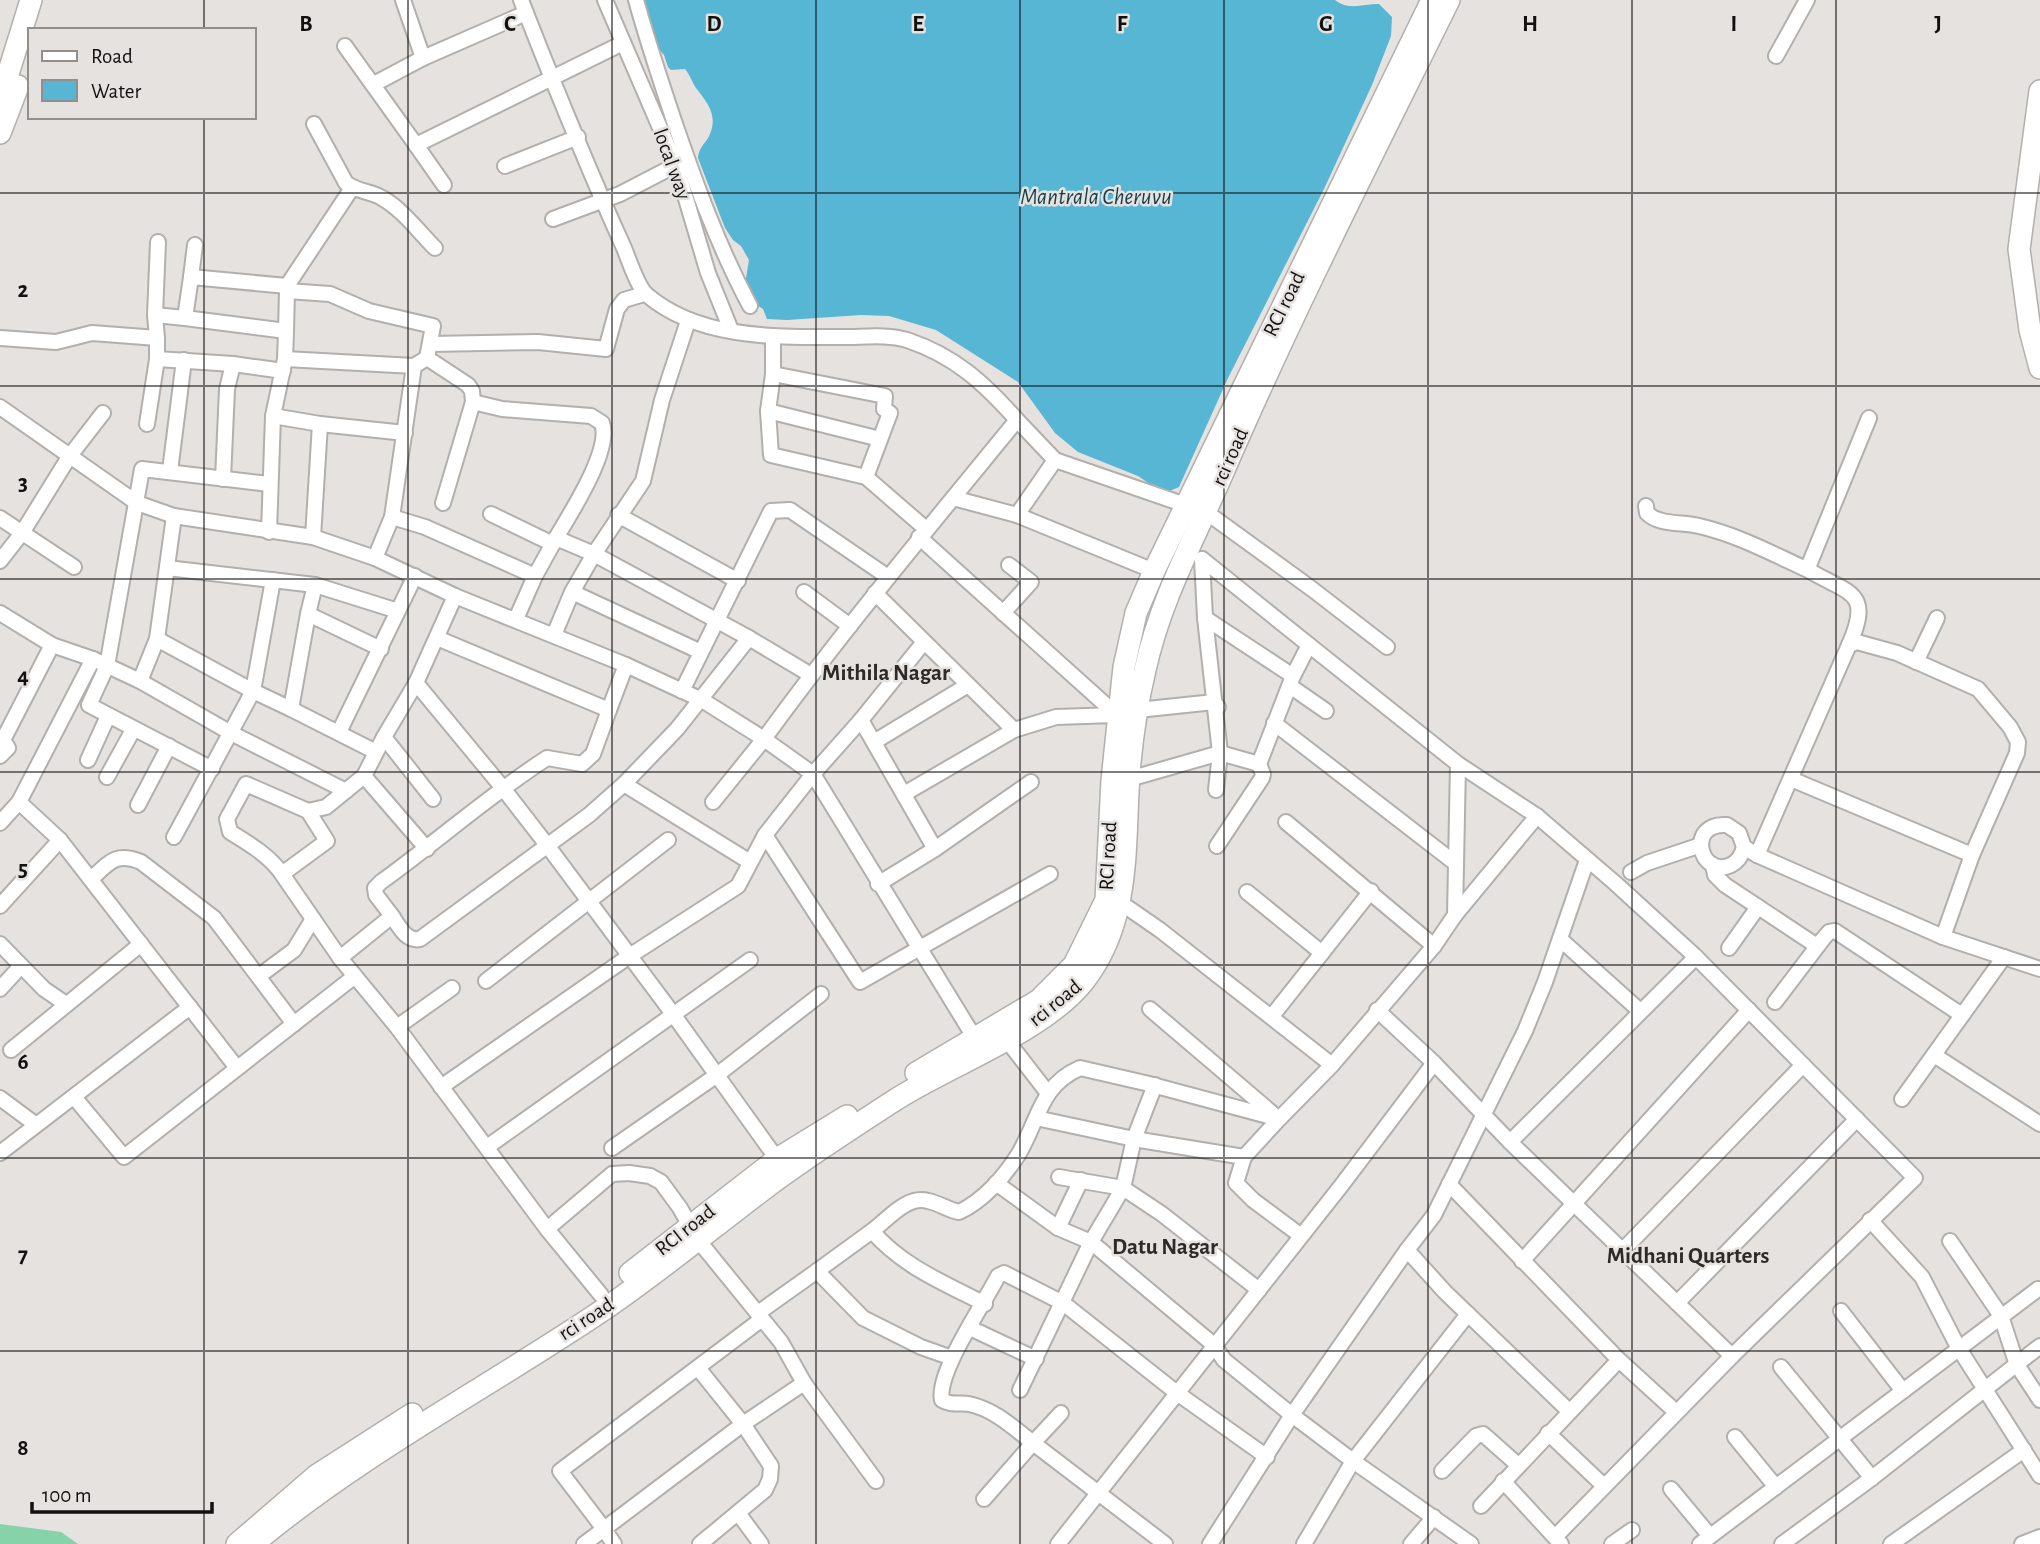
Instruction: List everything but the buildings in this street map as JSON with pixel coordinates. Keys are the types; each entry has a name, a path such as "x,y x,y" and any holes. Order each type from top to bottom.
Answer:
{"main road":[{"path":"0,100 31,0"},
{"path":"37,28 45,0"},
{"name":"RCI road","path":"237,1544 317,1475 601,1295 693,1233 777,1159 1039,1000 1074,965 1113,901 1112,780 1124,714 1124,667 1136,613 1153,571 1178,524 1196,508 1432,0"},
{"name":"rci road","path":"253,1544 355,1468 607,1307 693,1233 900,1097 1049,1013 1083,983 1108,943 1113,901 1129,820 1124,714 1144,670 1196,508 1264,378 1449,0"},
{"path":"0,133 28,57"},
{"path":"2040,90 2019,249 2030,330 2040,368"}],"street":[{"path":"403,0 423,58"},
{"name":"local way","path":"605,0 676,165 708,273 731,330"},
{"path":"636,0 707,213 729,266 750,306"},
{"path":"1776,57 1807,0"},
{"path":"374,84 524,7 602,201 644,294 688,321 731,330 773,337 904,339 934,351 964,368 989,389 1055,460 1196,508 1312,589 1387,647"},
{"path":"416,145 623,43"},
{"path":"345,46 444,185"},
{"path":"314,124 343,178 352,188 370,192 390,203 435,248"},
{"path":"505,166 578,137"},
{"path":"553,219 620,194 676,165"},
{"path":"269,532 273,416 284,365 287,288 352,188"},
{"path":"147,424 157,359 155,315 158,242"},
{"path":"185,318 195,246"},
{"path":"191,277 330,294 369,311 433,326 405,433 392,517 375,558"},
{"path":"157,359 284,365 424,356 466,345 538,342 606,349 617,309 624,300 644,294"},
{"path":"155,315 286,331"},
{"path":"554,635 572,592 618,515 643,481 662,400 688,321"},
{"path":"0,338 56,342 92,333 157,338"},
{"path":"773,337 773,374 768,411 771,455 866,477 1003,612 1124,714"},
{"path":"424,356 468,384 472,391 473,402 443,502"},
{"path":"170,471 184,360"},
{"path":"223,479 227,390 233,364"},
{"path":"773,374 885,396 884,409 890,413 866,477"},
{"path":"473,402 502,409 591,416 602,423 605,436 593,470 535,576 516,619"},
{"path":"0,407 137,503 174,516 313,537 375,558 455,596 626,665 702,700 764,739 813,774 974,1037"},
{"path":"768,411 880,439"},
{"path":"0,561 22,533 69,457 103,413"},
{"path":"273,416 405,433"},
{"path":"1810,571 1811,556 1869,418"},
{"path":"713,802 875,593 1017,420"},
{"path":"313,537 320,424"},
{"path":"1017,515 1055,460"},
{"path":"212,769 89,705 137,503 142,469 270,484"},
{"path":"953,498 1017,515 1153,571"},
{"path":"1646,506 1647,513 1653,518 1694,524 1726,533 1810,571 1850,592 1858,603 1858,624 1757,855"},
{"path":"682,691 771,511 790,510 888,577"},
{"path":"491,514 594,554 749,638 811,675"},
{"path":"618,515 738,581"},
{"path":"140,681 157,639 174,516"},
{"path":"392,517 425,527 535,576"},
{"path":"0,518 75,567"},
{"path":"1216,790 1220,753 1217,705 1205,618 1202,559 1458,764 1537,816 1587,859 1696,957 1915,1178 1676,1412 1604,1486 1559,1540 1503,1481"},
{"path":"1003,612 1031,582 1009,565"},
{"path":"167,568 315,585 398,611"},
{"path":"339,732 415,576"},
{"path":"174,837 253,691 273,580"},
{"path":"291,709 315,585"},
{"path":"572,592 701,652"},
{"path":"804,592 850,626"},
{"path":"875,593 1014,730"},
{"path":"308,811 326,807 364,776 416,683 455,596"},
{"path":"0,613 52,645 140,681 231,733 346,791"},
{"path":"308,614 381,649"},
{"path":"1205,618 1292,681 1326,711"},
{"path":"1916,662 1937,618"},
{"path":"438,638 609,710"},
{"path":"626,665 589,760 582,764 547,758 502,787 375,888 376,895 408,937 412,940 420,939 589,815 624,784 677,729 749,638"},
{"path":"157,639 253,691 376,752"},
{"path":"441,1087 628,957 738,886 765,835 924,642"},
{"path":"1849,645 1857,642 1897,653 1978,689 2010,727 2018,743 2017,753 1972,855 1943,937"},
{"path":"0,756 8,748 2,738 52,645"},
{"path":"1217,846 1262,778 1259,764 1309,645"},
{"path":"0,823 19,802 100,663"},
{"path":"416,683 547,845 777,1159"},
{"path":"874,742 968,685"},
{"path":"904,794 1014,730 1056,717 1217,705"},
{"path":"88,760 108,716"},
{"path":"861,720 935,849"},
{"path":"1274,723 1455,863"},
{"path":"107,777 133,730"},
{"path":"384,737 433,799"},
{"path":"138,806 169,746"},
{"path":"1129,779 1220,753 1259,764"},
{"path":"1455,915 1458,764"},
{"path":"364,776 427,849"},
{"path":"1791,779 1972,855"},
{"path":"878,884 935,849 1031,782"},
{"path":"282,874 327,841 308,811 246,784 227,818 229,832 267,858 282,874 340,958 397,1027 547,1229 601,1295"},
{"path":"624,784 750,862"},
{"path":"19,802 60,840 237,1068"},
{"path":"1300,1235 1253,1200 1236,1183 1244,1157 1332,1065 1434,946 1455,915 1537,816"},
{"path":"1286,822 1434,946"},
{"path":"1713,865 1726,867 1742,854 1743,839 1734,828 1720,824 1706,831 1701,845 1703,856 1713,865 1719,880 1816,946"},
{"path":"765,835 860,982 1050,874"},
{"path":"0,906 60,840"},
{"path":"486,981 668,840"},
{"path":"1631,872 1647,863 1701,845"},
{"path":"1744,847 1943,937 2040,969"},
{"path":"91,879 114,859 128,856 141,862 214,918 294,1024"},
{"path":"1210,1544 1292,1415 1434,1215 1525,1031 1587,859"},
{"path":"1247,891 1322,953"},
{"path":"1272,1016 1371,891"},
{"path":"1113,901 1160,930 1332,1065"},
{"path":"1729,948 1758,907"},
{"path":"340,958 392,916"},
{"path":"260,976 294,950 313,919"},
{"path":"1775,1002 1816,946 1829,932 1835,931 1962,1015"},
{"path":"1560,939 1640,1011"},
{"path":"0,944 44,989 66,1004"},
{"path":"11,1050 141,944"},
{"path":"1510,1143 1696,957"},
{"path":"1902,1099 2004,957"},
{"path":"487,1147 750,960"},
{"path":"0,989 20,967"},
{"path":"74,1097 124,1157 355,976"},
{"path":"397,1027 452,988"},
{"path":"612,1148 717,1075 821,994"},
{"path":"0,1153 190,1007"},
{"path":"1150,1009 1279,1119"},
{"path":"1377,1010 1434,1063 1510,1143 1732,1356"},
{"path":"1522,1261 1749,1010"},
{"path":"1006,1039 1047,1092"},
{"path":"1934,1055 2040,1124"},
{"path":"1058,1544 1434,1063"},
{"path":"1622,1251 1802,1065"},
{"path":"614,1544 561,1471 698,1368 817,1271 908,1203 916,1199 926,1200 960,1212 969,1208 996,1183 1018,1154 1047,1092 1072,1072 1080,1068 1279,1119"},
{"path":"1020,1390 1091,1242 1123,1188 1134,1139 1155,1086"},
{"path":"0,1098 35,1124"},
{"path":"1036,1118 1134,1139 1244,1157"},
{"path":"1677,1303 1857,1119"},
{"path":"547,1229 611,1174 629,1172 650,1176 661,1182 680,1208 693,1233 781,1342 804,1383 876,1481"},
{"path":"1059,1177 1123,1188 1162,1214 1259,1290"},
{"path":"1058,1228 1081,1180"},
{"path":"996,1183 1058,1228 1091,1242 1214,1345 1224,1360 1292,1415 1471,1544"},
{"path":"1449,1184 1619,1360 1676,1412"},
{"path":"1870,1220 1922,1277 1958,1347 2040,1476"},
{"path":"872,1231 887,1248 905,1262 985,1304"},
{"path":"1950,1241 2001,1316 2017,1365 2040,1398"},
{"path":"1407,1250 1468,1314 1569,1411"},
{"path":"817,1271 863,1318 921,1347 952,1358"},
{"path":"1165,1544 996,1415 970,1404 950,1404 942,1400 943,1383 952,1358 985,1304 998,1276 1004,1273 1063,1303 1177,1393 1267,1457"},
{"path":"1671,1489 1705,1540 2038,1289"},
{"path":"1841,1311 1903,1391"},
{"path":"1304,1544 1353,1461 1468,1314"},
{"path":"970,1328 1036,1359"},
{"path":"1782,1544 1872,1478 2040,1346"},
{"path":"1481,1506 1619,1360"},
{"path":"1781,1367 1872,1478"},
{"path":"698,1368 743,1424 771,1466 770,1479 765,1490 700,1544"},
{"path":"584,1544 743,1424 804,1383"},
{"path":"984,1499 1060,1413"},
{"path":"1548,1433 1604,1486"},
{"path":"1442,1471 1476,1436 1483,1434 1518,1465"},
{"path":"1735,1437 1776,1487"},
{"path":"1891,1544 2024,1450"},
{"path":"738,1513 761,1544"},
{"path":"1411,1544 1434,1517"},
{"path":"1612,1544 1632,1530"},
{"path":"2022,1544 2040,1537"}],"green space":[{"path":"0,1524 61,1532 78,1544 0,1544"}],"water":[{"name":"Mantrala Cheruvu","path":"640,0 1335,0 1351,6 1379,4 1392,17 1391,36 1372,85 1324,189 1228,378 1179,487 1167,492 1159,490 1138,476 1078,452 1055,433 1018,382 936,330 889,316 767,319 763,309 751,301 745,284 749,260 725,228 698,158 712,127 710,109 685,69 671,70 668,67 664,55 654,43"}],"district":[{"name":"Mithila Nagar","path":"886,673"},
{"name":"Datu Nagar","path":"1165,1247"},
{"name":"Midhani Quarters","path":"1688,1256"}]}
